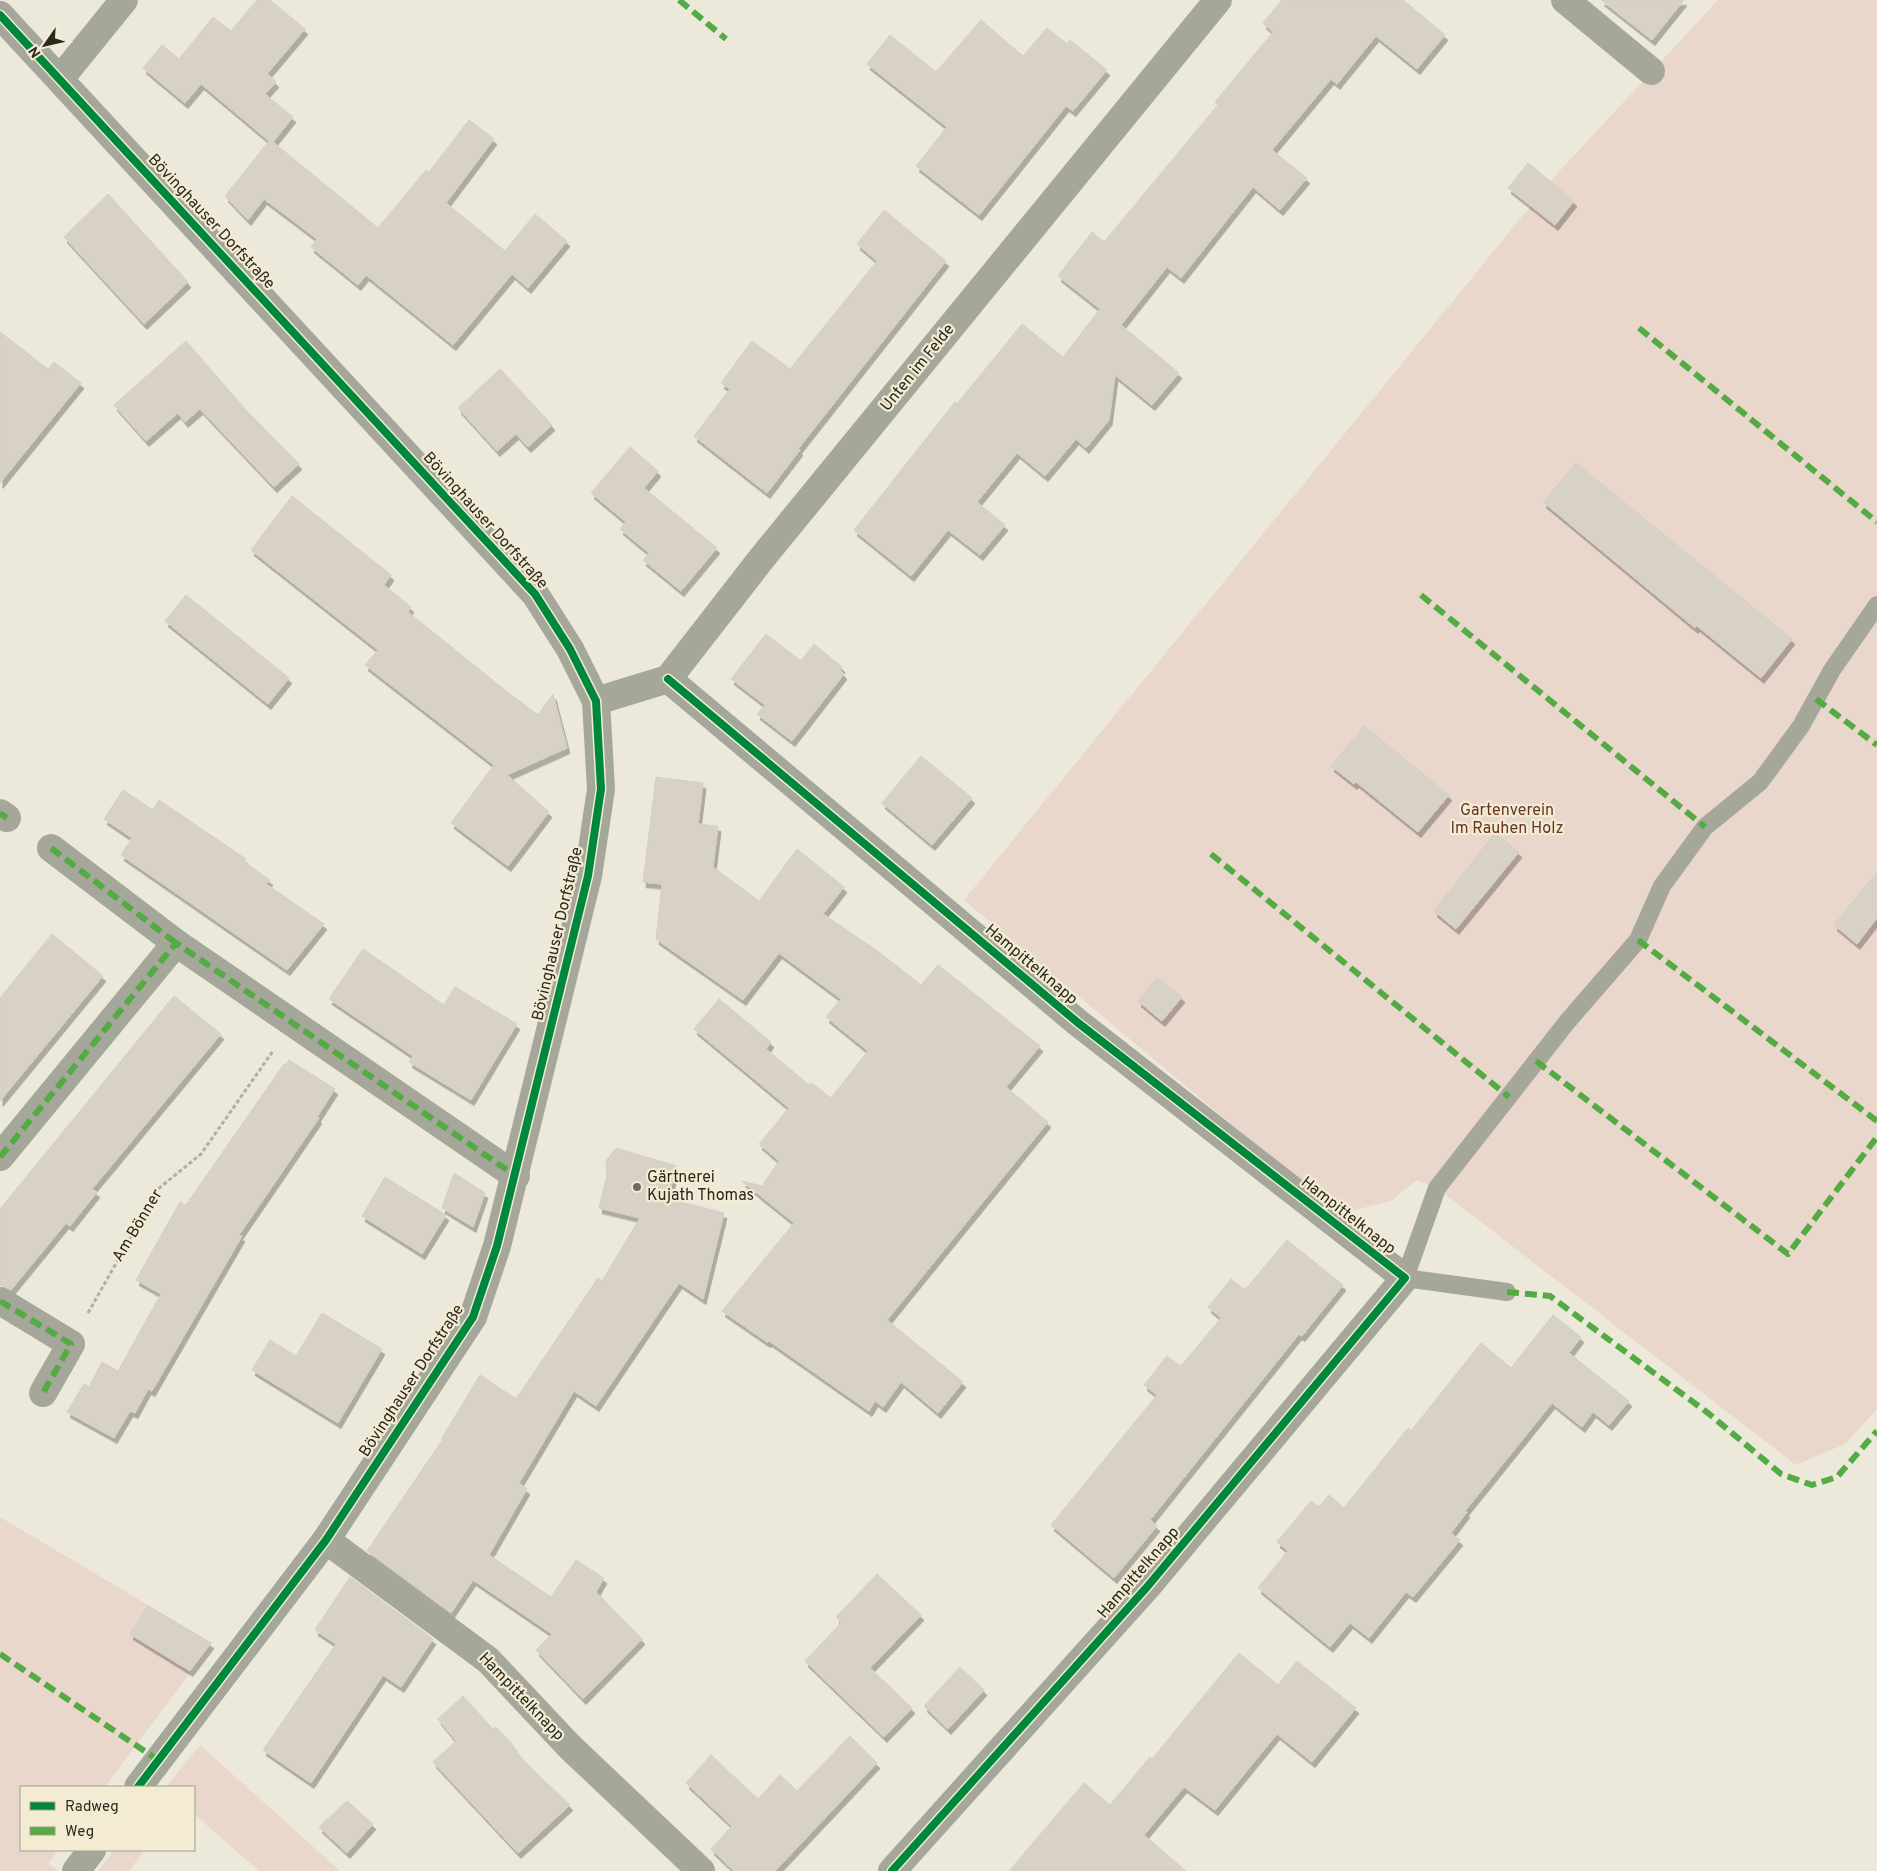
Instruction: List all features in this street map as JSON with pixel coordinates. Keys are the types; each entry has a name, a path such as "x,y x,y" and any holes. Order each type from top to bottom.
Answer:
{"street":[{"path":"60,79 124,0"},
{"name":"Unten im Felde","path":"668,679 762,558 1218,0"},
{"path":"1564,0 1651,71"},
{"name":"Bövinghauser Dorfstraße","path":"0,15 535,594 570,649 596,701 601,789 588,876 516,1176 497,1246 472,1317 326,1540 139,1786"},
{"path":"596,701 668,679"},
{"name":"Hampittelknapp","path":"668,679 1077,1022 1405,1278 1147,1587 892,1871"},
{"path":"51,848 176,943 516,1176"},
{"path":"0,1157 176,943"},
{"path":"0,1301 71,1344 43,1393"},
{"name":"Hampittelknapp","path":"326,1540 488,1660 570,1748 702,1871"},
{"path":"76,1871 91,1851"}],"lane":[{"path":"1507,1292 1405,1278 1437,1188 1567,1022 1638,940 1662,886 1705,827 1760,782 1800,726 1832,670 1877,605"}],"green space":[{"name":"Gartenverein Im Rauhen Holz","path":"1718,0 1877,0 1877,1409 1845,1444 1796,1465 1437,1188 1417,1180 1391,1201 1338,1214 964,900 1555,176"},
{"path":"0,1517 212,1643 106,1786 20,1786 20,1851 57,1851 48,1864 59,1871 0,1871"},
{"path":"200,1745 340,1871 259,1871 195,1815 195,1786 167,1786"},
{"path":"114,1851 143,1851 129,1871 98,1871"}],"building":[{"path":"257,0 270,0 305,29 267,74 276,82 265,94 293,117 273,142 378,228 426,170 429,172 469,120 494,139 446,203 505,251 535,214 567,241 528,288 512,274 453,345 366,275 358,285 311,247 317,239 264,199 248,220 225,196 269,141 201,84 185,103 143,68 162,45 179,59 213,17 231,31"},
{"path":"1282,0 1403,0 1445,35 1417,69 1376,36 1337,84 1331,79 1272,150 1307,178 1280,210 1253,187 1181,278 1167,267 1121,325 1179,373 1152,405 1115,375 1109,420 1086,448 1076,439 1045,476 1017,453 977,502 1005,525 980,555 948,530 911,576 854,530 955,402 957,404 1022,324 1063,357 1100,309 1058,276 1092,232 1104,242 1218,105 1215,102 1273,32 1263,23"},
{"path":"1601,0 1684,0 1652,40"},
{"path":"981,20 1023,56 1047,28 1067,44 1070,40 1107,70 1073,111 1066,106 979,215 916,166 947,127 867,64 890,35 936,72"},
{"path":"1528,163 1574,201 1555,225 1508,188"},
{"path":"108,194 188,282 144,324 64,237"},
{"path":"884,210 946,261 798,449 800,450 767,493 694,436 730,389 721,383 752,341 790,369 877,261 857,244"},
{"path":"0,332 48,369 54,362 81,383 0,483"},
{"path":"186,341 245,409 299,464 274,487 200,409 185,422 178,413 146,441 114,405"},
{"path":"500,369 552,425 528,447 516,434 497,451 458,408"},
{"path":"630,447 658,471 644,488 717,548 681,591 643,560 649,553 620,529 626,522 591,493"},
{"path":"1576,463 1792,639 1761,678 1697,626 1695,628 1543,502"},
{"path":"292,496 391,575 384,585 411,607 408,612 505,690 538,715 553,694 567,748 507,775 549,812 508,866 451,823 494,765 365,665 378,650 251,550"},
{"path":"186,595 289,678 268,704 165,621"},
{"path":"766,634 801,661 814,644 842,667 840,670 844,674 792,741 757,714 765,705 731,679"},
{"path":"1364,726 1449,795 1418,832 1356,782 1354,784 1331,766"},
{"path":"921,756 972,798 932,845 882,803"},
{"path":"656,777 703,783 698,824 718,826 713,867 759,901 797,849 844,887 823,914 879,952 921,985 938,965 1040,1046 1006,1087 1048,1122 887,1320 963,1382 938,1413 901,1382 883,1407 875,1401 869,1411 769,1341 767,1342 722,1311 794,1223 742,1181 762,1186 779,1161 759,1144 789,1108 694,1029 719,999 771,1042 766,1049 809,1085 812,1083 831,1098 868,1051 826,1017 841,999 779,953 743,1000 656,939 662,884 643,882"},
{"path":"123,790 153,810 159,800 246,859 244,862 270,880 266,884 324,924 287,970 121,855 132,838 104,819"},
{"path":"1495,833 1519,852 1456,929 1434,911"},
{"path":"1877,872 1877,918 1857,944 1834,925"},
{"path":"52,934 103,976 0,1101 0,998"},
{"path":"363,949 444,1005 455,987 517,1024 471,1100 409,1062 413,1056 329,999"},
{"path":"1157,977 1182,997 1162,1021 1138,1001"},
{"path":"174,996 221,1034 92,1189 97,1192 70,1226 66,1223 11,1290 0,1285 0,1209"},
{"path":"289,1060 335,1089 317,1117 319,1118 239,1235 242,1236 152,1391 148,1389 135,1413 130,1411 114,1438 67,1412 84,1384 89,1387 102,1362 118,1371 161,1294 136,1280 180,1202 186,1205 284,1064"},
{"path":"616,1148 676,1166 668,1199 724,1213 703,1299 679,1283 596,1406 574,1391 519,1483 527,1489 489,1555 551,1597 576,1560 604,1578 596,1592 642,1639 583,1699 536,1650 552,1634 473,1580 451,1613 367,1551 443,1439 480,1375 516,1399 598,1278 602,1281 640,1218 599,1208 607,1175 606,1161"},
{"path":"454,1173 485,1193 473,1227 442,1208"},
{"path":"385,1177 446,1215 422,1254 362,1216"},
{"path":"1287,1240 1343,1285 1302,1336 1299,1334 1150,1520 1157,1526 1114,1578 1051,1525 1157,1395 1144,1385 1167,1356 1181,1366 1221,1318 1208,1307 1231,1279 1245,1290"},
{"path":"322,1313 382,1349 338,1423 252,1370 270,1340 296,1356"},
{"path":"1553,1315 1581,1337 1569,1353 1629,1401 1609,1425 1593,1412 1582,1427 1552,1403 1465,1511 1467,1512 1451,1533 1460,1540 1413,1597 1406,1592 1369,1638 1350,1623 1330,1647 1258,1588 1288,1551 1277,1542 1311,1501 1319,1507 1329,1495 1344,1508 1408,1428 1411,1431 1481,1343 1511,1368"},
{"path":"877,1574 921,1615 870,1668 912,1708 884,1737 805,1661 841,1623 836,1617"},
{"path":"350,1577 433,1639 401,1687 383,1675 311,1783 263,1750 336,1644 315,1630"},
{"path":"148,1606 211,1643 190,1671 130,1634"},
{"path":"1239,1653 1278,1685 1297,1661 1356,1708 1312,1762 1277,1734 1215,1810 1184,1787 1144,1835 1186,1871 1009,1871 1084,1783 1110,1805 1150,1757 1152,1759"},
{"path":"960,1667 984,1690 948,1729 924,1706"},
{"path":"463,1696 493,1729 496,1727 514,1746 514,1749 531,1768 570,1805 518,1853 433,1762 456,1741 438,1719"},
{"path":"850,1736 877,1763 775,1871 734,1871 711,1849 732,1826 686,1783 711,1755 758,1799 780,1775 797,1791"},
{"path":"347,1801 373,1824 347,1853 319,1827"}],"marked path":[{"path":"679,0 726,39"},
{"path":"1639,328 1877,522"},
{"path":"1421,595 1705,827"},
{"path":"1816,699 1877,745"},
{"path":"0,813 7,818"},
{"path":"51,848 176,943"},
{"path":"1211,854 1509,1097"},
{"path":"1638,940 1877,1121"},
{"path":"0,1157 176,943 516,1176"},
{"path":"1536,1061 1788,1254 1877,1137"},
{"path":"1507,1292 1550,1296 1708,1413 1781,1474 1812,1485 1837,1477 1877,1431"},
{"path":"0,1301 71,1344 43,1393"},
{"path":"0,1654 158,1760"}],"cycle path":[{"path":"0,15 535,594 570,649 596,701 601,789 588,876 497,1246 473,1317 326,1540 139,1786"},
{"path":"668,679 1077,1022 1405,1278 1147,1587 892,1871"}],"place":[{"name":"Gärtnerei Kujath Thomas","path":"637,1187"}]}
